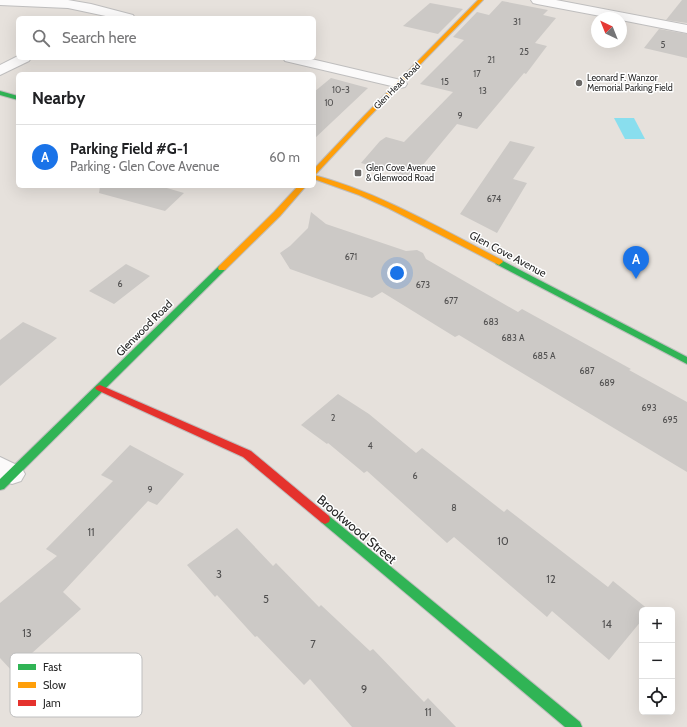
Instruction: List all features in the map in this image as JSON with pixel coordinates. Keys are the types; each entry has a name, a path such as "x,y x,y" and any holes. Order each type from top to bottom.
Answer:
{"main road":[{"name":"Glen Head Road","path":"316,171 365,118 481,0"},
{"path":"0,93 16,97"},
{"name":"Glen Cove Avenue","path":"316,178 362,193 391,206 687,361"},
{"name":"Glenwood Road","path":"4,475 100,388 277,214 300,188"},
{"name":"Brookwood Street","path":"100,388 247,454 575,727"}],"street":[{"path":"537,0 687,29"},
{"path":"0,1 68,4 102,15"},
{"path":"0,71 20,60"},
{"path":"298,60 400,84"}],"water":[{"path":"614,118 634,118 645,139 625,139"}],"building":[{"path":"682,0 687,0 687,23 666,20"},
{"path":"502,1 548,10 543,15 556,18 535,43 547,46 526,74 524,73 477,129 457,124 412,178 361,163 380,141 386,137 404,142 453,92 420,84 464,40 453,37 477,12 489,15"},
{"path":"430,3 463,9 438,34 403,26"},
{"path":"659,29 687,34 687,58 644,48"},
{"path":"331,78 368,88 316,137 316,90"},
{"path":"510,141 535,147 513,179 527,183 497,233 460,214"},
{"path":"100,188 167,188 184,193 165,211 99,193"},
{"path":"311,212 326,224 406,251 417,250 423,253 426,259 518,312 522,309 631,369 629,370 687,402 687,472 459,335 455,337 382,292 372,298 290,269 280,253 290,246 308,228"},
{"path":"126,264 150,276 114,304 89,291"},
{"path":"23,322 57,338 0,386 0,340"},
{"path":"338,394 369,414 416,453 422,448 504,512 507,509 608,587 613,581 645,607 639,607 639,624 609,660 552,611 547,617 454,537 447,543 367,471 364,473 328,443 327,444 301,425"},
{"path":"130,445 184,474 157,505 148,501 63,592 81,609 32,653 10,653 10,669 0,658 0,603 57,556 46,549 113,481 101,475"},
{"path":"237,528 273,566 276,563 319,607 321,605 370,651 373,649 424,702 428,698 456,727 352,727 310,679 304,685 257,636 255,637 217,595 215,597 187,565"}],"traffic: fast":[{"path":"0,93 16,97"},
{"path":"499,262 687,361"},
{"path":"0,486 222,268"},
{"path":"325,519 575,727"}],"traffic: slow":[{"path":"316,171 365,118 481,0"},
{"path":"316,178 362,193 391,206 499,262"},
{"path":"222,268 277,214 300,188"}],"traffic: jam":[{"path":"100,388 247,454 325,519"}],"place":[{"name":"Leonard F. Wanzor Memorial Parking Field","path":"579,83"},
{"name":"Glen Cove Avenue & Glenwood Road","path":"358,173"},
{"name":"Parking Field #G-1","path":"636,279"}]}
